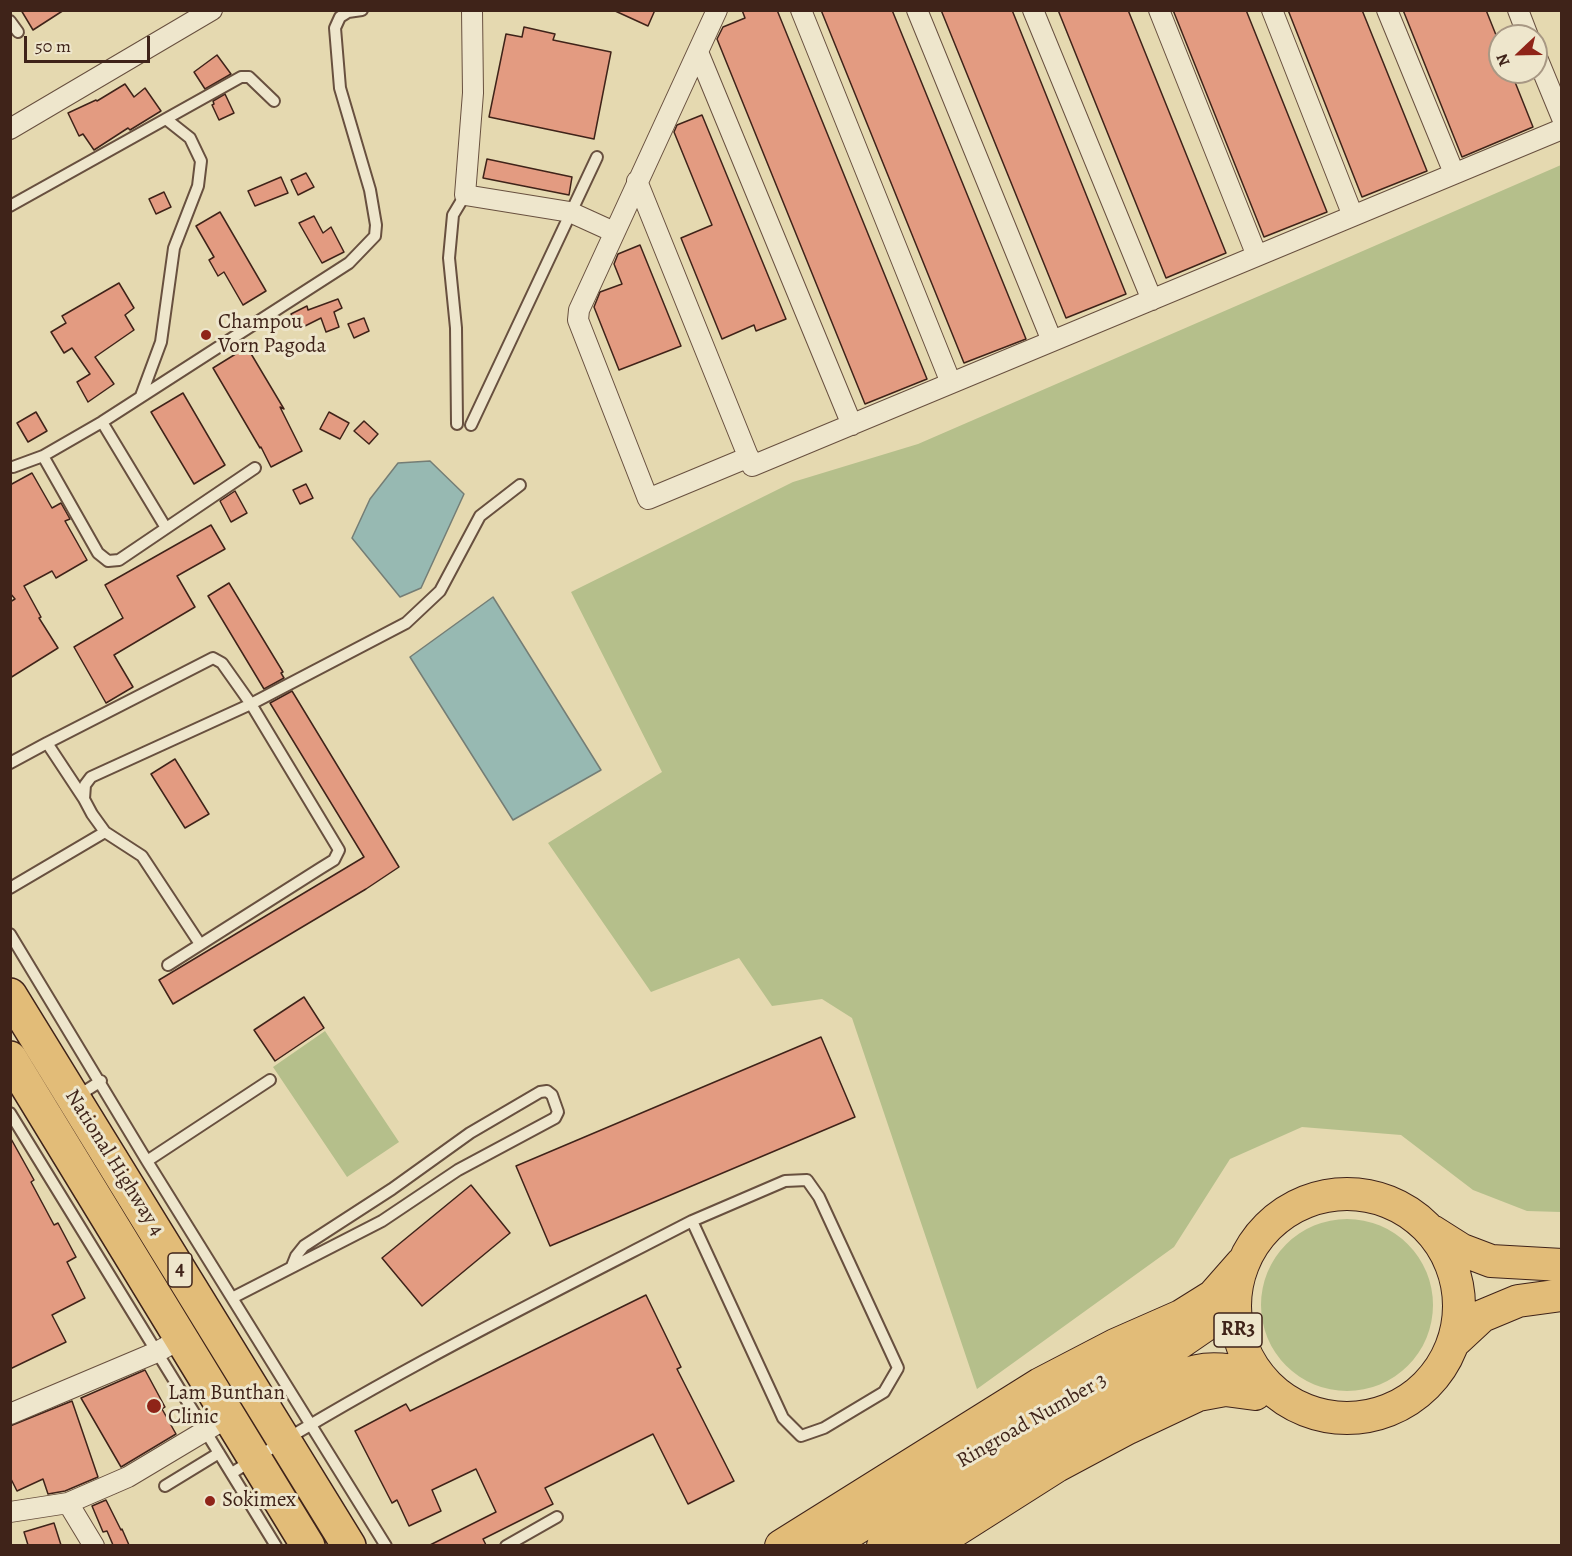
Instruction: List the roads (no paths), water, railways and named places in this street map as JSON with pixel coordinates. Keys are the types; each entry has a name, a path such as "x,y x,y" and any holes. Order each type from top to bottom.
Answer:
{"highway":[{"name":"National Highway 4","path":"10,994 87,1089 298,1432 349,1545"},
{"name":"National Highway 4","path":"10,1058 170,1345 243,1466 308,1545"}],"main road":[{"name":"RR3","path":"1429,1229 1446,1254 1457,1282 1459,1312 1454,1342 1441,1368 1422,1391 1398,1407 1370,1417 1341,1419 1312,1413 1285,1400 1260,1377 1245,1353 1237,1326 1235,1298 1243,1263 1255,1241 1278,1217 1307,1201 1339,1194 1372,1196 1403,1208 1429,1229 1462,1250 1491,1261 1562,1265"},
{"path":"781,1545 1040,1384 1115,1345 1181,1316 1213,1296 1243,1263"},
{"name":"RR3","path":"1454,1342 1482,1316 1518,1301 1562,1295"},
{"name":"Ringroad Number 3","path":"883,1545 971,1473 1107,1377 1175,1346 1207,1324 1235,1298"},
{"name":"Ringroad Number 3","path":"828,1545 971,1473 1048,1442 1107,1410 1199,1370 1233,1370 1260,1377"},
{"path":"931,1545 1057,1466 1128,1428 1198,1395 1225,1390 1285,1400"}],"street":[{"path":"10,129 212,10"},
{"path":"472,10 473,93 465,195 570,212 614,232"},
{"path":"717,10 579,310 578,320 648,499 749,457"},
{"path":"801,10 951,383"},
{"path":"917,10 1052,341"},
{"path":"1033,10 1152,300"},
{"path":"1159,10 1257,256"},
{"path":"1272,10 1353,216"},
{"path":"1388,10 1454,173"},
{"path":"698,52 852,425"},
{"path":"1548,84 1562,118"},
{"path":"637,182 752,466 1562,129"},
{"path":"10,1414 170,1345"},
{"path":"10,1512 68,1503 128,1477 218,1423"},
{"path":"68,1503 94,1545"}],"lane":[{"path":"11,467 43,456 102,422 349,263 375,236 376,225 370,190 340,88 335,28 340,17 348,12 362,10"},
{"path":"10,21 18,32"},
{"path":"10,206 241,77 249,77 274,101"},
{"path":"141,396 161,342 174,248 198,186 201,161 190,138 166,119"},
{"path":"471,425 597,157"},
{"path":"457,424 456,328 449,258 453,215 465,195"},
{"path":"102,422 166,528"},
{"path":"43,456 98,553 108,561 119,560 255,468"},
{"path":"84,799 85,785 91,777 251,704 406,623 440,591 480,516 520,485"},
{"path":"10,763 213,658 222,663 251,704 339,850 334,860 168,964"},
{"path":"47,743 105,832 142,856 200,944"},
{"path":"10,888 105,832"},
{"path":"10,934 87,1089 147,1161 232,1298 298,1432 386,1545"},
{"path":"147,1161 270,1080"},
{"path":"232,1298 382,1221 458,1170 555,1118 558,1112 552,1095 547,1091 540,1092 470,1134 416,1173 304,1246 292,1266"},
{"path":"10,1113 170,1345"},
{"path":"243,1466 298,1432 528,1305 692,1221 785,1180 807,1180 819,1197 898,1368 884,1392 824,1428 801,1436 783,1418 692,1221"},
{"path":"218,1423 219,1453"},
{"path":"219,1453 243,1466 276,1545"},
{"path":"165,1486 219,1453"},
{"path":"506,1545 557,1517"}],"water":[{"path":"430,461 464,494 421,588 400,597 352,538 370,499 398,463"},
{"path":"493,597 601,770 513,820 410,657"}],"place":[{"name":"Champou Vorn Pagoda","path":"206,335"},
{"name":"Lam Bunthan Clinic","path":"154,1406"},
{"name":"Sokimex","path":"210,1501"}]}
